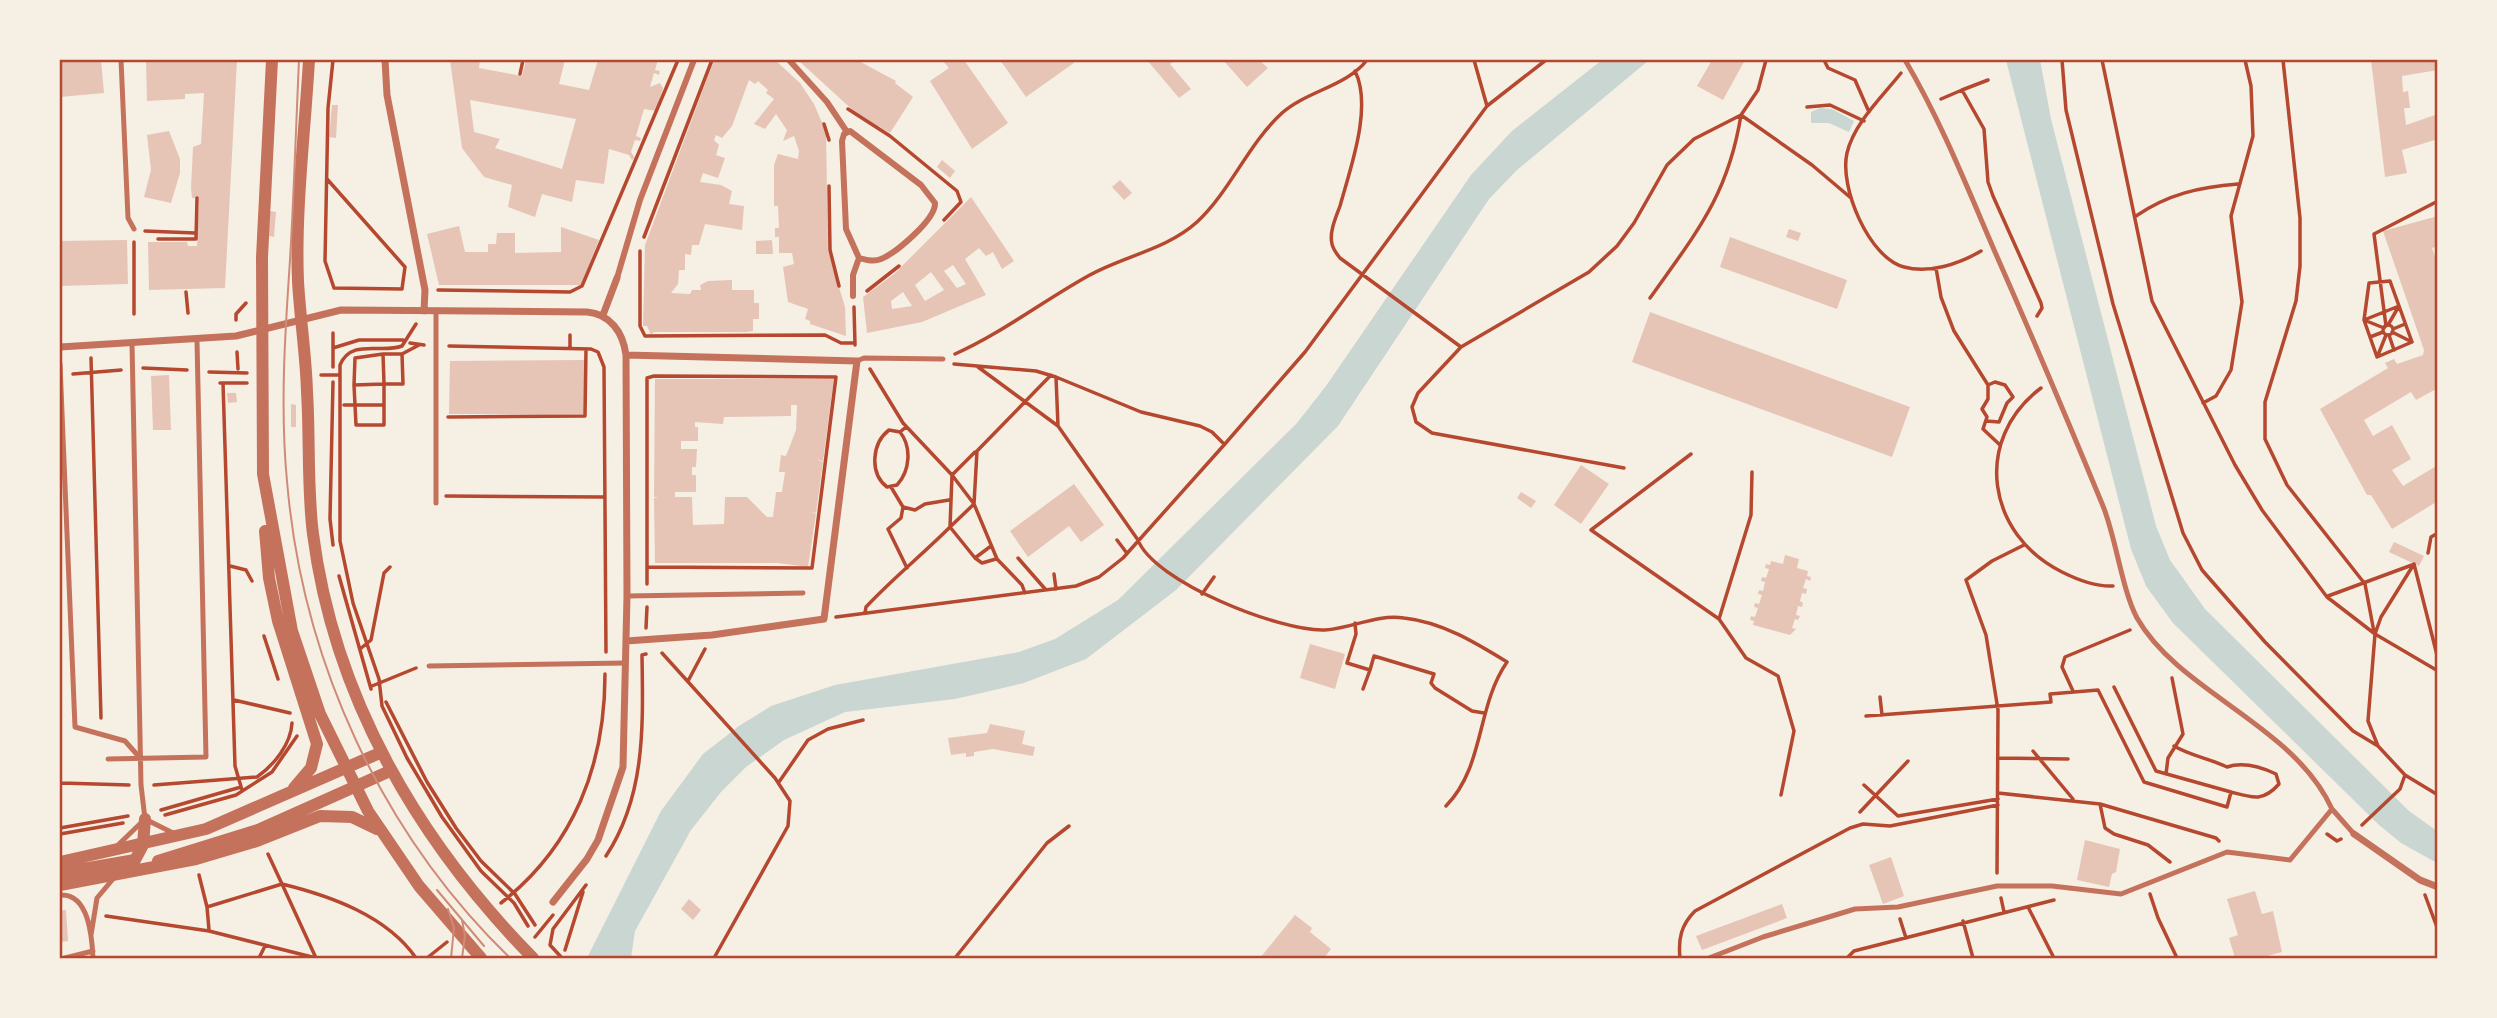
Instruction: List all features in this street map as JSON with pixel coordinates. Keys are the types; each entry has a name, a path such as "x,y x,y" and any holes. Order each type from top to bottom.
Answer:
{"street":[{"path":"272,60 262,246 265,546 274,604 317,744 309,772 285,795"},
{"path":"309,60 298,259 310,491 316,554 338,641 390,771 412,810 452,866 500,925 533,958"},
{"path":"386,60 387,95 425,290 424,311"},
{"path":"603,315 640,200 694,60"},
{"path":"789,60 827,102 847,132"},
{"path":"847,132 842,141 846,229 859,258 853,275 852,299"},
{"path":"847,132 855,132 920,185 933,198 935,209 929,220 889,255 876,260 859,258"},
{"path":"60,347 197,341 262,330 341,310 569,312 603,315 620,333 626,355 626,736 620,784 587,859 553,902"},
{"path":"626,355 857,361 824,618 712,635 626,642"},
{"path":"265,492 292,631 320,714 346,770 380,831 429,898 481,958"},
{"path":"60,862 182,836 225,822 382,752"},
{"path":"139,871 168,857 258,831 390,771"},
{"path":"60,885 196,859 252,843 320,816 352,817 380,831"},
{"path":"60,873 135,860 143,845 145,819"},
{"path":"2354,834 2420,880 2438,887"}],"lane":[{"path":"121,60 128,218 134,229"},
{"path":"1906,62 1929,104 1992,245 2109,520 2136,615 2175,661 2264,729 2322,786 2332,809 2354,834"},
{"path":"436,311 436,499"},
{"path":"108,759 206,757 197,341"},
{"path":"132,343 141,785 145,819"},
{"path":"857,361 864,358 943,359"},
{"path":"60,363 75,727 125,741 141,759"},
{"path":"627,596 803,593"},
{"path":"429,666 626,663"},
{"path":"1709,958 1829,915 1898,907 1997,886 2052,886 2121,894 2227,852 2290,860 2332,809"},
{"path":"145,819 182,836"},
{"path":"109,852 145,819"},
{"path":"91,935 97,898 106,885 120,875"},
{"path":"60,895 73,896 82,905 91,935 93,958"},
{"path":"65,958 93,951"}],"path":[{"path":"333,60 328,108 325,261 334,291 412,289"},
{"path":"520,74 523,60"},
{"path":"436,290 570,292 584,282 678,60"},
{"path":"644,239 712,60"},
{"path":"943,359 1011,324 1087,276 1153,249 1190,228 1216,202 1281,114 1299,100 1356,71 1367,60"},
{"path":"1474,60 1487,106"},
{"path":"824,618 1056,589 1093,580 1126,553 1305,352 1487,106 1545,60"},
{"path":"1650,298 1715,202 1727,177 1741,115 1758,90 1766,60"},
{"path":"1824,60 1828,68 1855,80 1869,112"},
{"path":"2062,60 2066,110 2113,304 2183,533 2202,570 2265,642 2353,731 2378,746 2405,775 2438,794"},
{"path":"2102,60 2152,301 2203,403 2262,510 2327,597 2375,634 2438,670"},
{"path":"2203,403 2216,397 2231,370 2242,302 2231,216 2253,136 2251,86 2245,60"},
{"path":"2283,60 2300,218 2300,266 2296,301 2265,402 2264,439 2287,485 2365,584 2375,634"},
{"path":"1906,62 1869,112 1847,153 1844,173 1861,224 1880,250 1901,267 1925,271 1977,254 1992,245"},
{"path":"1356,71 1362,87 1363,103 1331,241 1336,254 1461,347"},
{"path":"1929,104 1988,80"},
{"path":"1962,90 1984,129 1988,182 2041,303 2039,314 2026,322"},
{"path":"1807,107 1830,105 1864,121"},
{"path":"1741,115 1812,165 1851,198"},
{"path":"1624,468 1432,433 1416,422 1412,407 1418,393 1461,347 1589,272 1617,246 1634,223 1667,165 1694,139 1741,115"},
{"path":"822,120 829,145"},
{"path":"830,177 830,250 842,295"},
{"path":"327,179 405,267 402,289"},
{"path":"2136,216 2152,204 2198,187 2238,184"},
{"path":"158,239 195,239 197,198"},
{"path":"2394,350 2382,313 2374,234 2438,201"},
{"path":"134,229 134,314"},
{"path":"149,231 195,233"},
{"path":"640,249 640,326 645,336 825,335 841,343 855,343"},
{"path":"313,260 325,261"},
{"path":"1936,268 1941,297 1954,331 1989,385 1988,399 1982,409 1987,416 1983,429 2000,445"},
{"path":"2377,357 2364,320 2369,283 2381,284 2390,281 2412,342"},
{"path":"186,292 188,313"},
{"path":"569,298 570,292"},
{"path":"854,306 855,335"},
{"path":"2364,320 2399,306"},
{"path":"2377,357 2399,306"},
{"path":"236,314 236,320"},
{"path":"2364,320 2412,342"},
{"path":"2370,337 2405,324"},
{"path":"411,331 407,342 400,347 352,351 342,361 340,541 354,603 380,684 384,711 407,758 466,851 486,877 514,903 535,937 553,917"},
{"path":"333,333 333,367"},
{"path":"570,335 570,348"},
{"path":"333,348 359,340 403,340"},
{"path":"2377,357 2412,342"},
{"path":"410,343 570,348 598,352 604,367 606,652"},
{"path":"383,354 384,425 356,425 355,358 383,354 402,354 420,344"},
{"path":"90,345 101,718"},
{"path":"447,417 585,416 586,349"},
{"path":"237,352 238,369"},
{"path":"354,385 403,384 402,354"},
{"path":"943,359 978,367 1036,371 1053,376 1141,412 1200,426 1212,432 1224,445"},
{"path":"978,367 1058,426 1138,540 1143,552 1202,594 1293,626 1328,630 1382,617 1430,623 1478,644 1507,662 1494,681 1474,761 1459,792 1446,806"},
{"path":"871,372 906,427 952,475 974,504 997,559 1022,585 1025,593"},
{"path":"219,373 257,374"},
{"path":"318,375 340,374"},
{"path":"647,567 812,568 838,379 654,376 647,379 647,567 647,586"},
{"path":"997,559 982,563 950,527 952,475 1053,376"},
{"path":"1053,376 1058,426"},
{"path":"1986,421 1999,422 2007,403 2013,397 2005,385 1995,382 1989,385"},
{"path":"242,789 235,766 221,383 256,383"},
{"path":"2052,383 2025,401 2000,445 1996,469 2000,506 2024,545 2047,565 2100,587 2127,585"},
{"path":"325,384 333,384 335,405 330,519 334,551"},
{"path":"344,405 384,405"},
{"path":"900,432 906,427"},
{"path":"891,429 900,432 906,441 908,463 901,480 891,487 885,486 878,477 875,457 884,434 891,429"},
{"path":"865,613 866,607 882,589 974,504 977,450"},
{"path":"1690,454 1591,530 1719,619 1746,658 1779,676 1794,731 1781,794"},
{"path":"1719,619 1751,515 1752,472"},
{"path":"891,487 903,507 901,518 888,529 907,568"},
{"path":"436,499 605,497"},
{"path":"903,507 915,510 925,504 949,500"},
{"path":"2428,553 2431,537 2438,533"},
{"path":"1117,540 1126,553"},
{"path":"1997,886 1997,706 1986,635 1966,580 1992,561 2024,545"},
{"path":"975,558 991,546"},
{"path":"1018,558 1046,590"},
{"path":"2378,746 2368,721 2375,634 2381,617 2414,564"},
{"path":"2327,597 2414,564"},
{"path":"2414,564 2438,659"},
{"path":"360,649 367,645 384,572 390,566"},
{"path":"338,575 372,687"},
{"path":"1054,575 1056,589"},
{"path":"1202,594 1214,577"},
{"path":"646,633 647,606"},
{"path":"1355,623 1356,634 1347,663 1370,670"},
{"path":"2074,692 2062,667 2065,657 2142,625"},
{"path":"688,681 712,635"},
{"path":"654,641 777,780 790,801 788,826 714,958"},
{"path":"1363,689 1374,656 1434,674 1431,683 1435,688 1472,710 1485,713"},
{"path":"2166,774 2174,746 2179,744 2183,734 2171,676 2175,661"},
{"path":"368,694 372,687 409,670 429,666"},
{"path":"497,906 545,861 575,815 588,786 600,746 605,681"},
{"path":"2114,687 2156,771 2258,800 2268,796 2279,784 2276,774 2264,769 2237,764 2227,767 2203,756 2192,756 2174,746"},
{"path":"1866,716 2051,702 2050,694 2098,690 2144,782 2227,807 2231,792"},
{"path":"1880,697 1882,715"},
{"path":"234,700 289,713"},
{"path":"386,702 415,759 456,828 486,866 515,894 535,925"},
{"path":"777,780 808,740 828,729 863,720"},
{"path":"60,738 60,784 141,785 257,777 272,764 288,739 293,724"},
{"path":"165,815 216,802 272,772 300,732"},
{"path":"2033,751 2073,799"},
{"path":"1998,758 2068,759"},
{"path":"1860,811 1908,761"},
{"path":"2365,822 2400,789 2405,775"},
{"path":"1864,785 1898,816 1998,799"},
{"path":"161,810 242,789"},
{"path":"1998,793 2100,804 2216,838 2227,852"},
{"path":"2100,804 2105,828 2114,834 2148,845 2182,871"},
{"path":"1680,958 1679,944 1683,925 1695,911 1836,835 1863,824 1890,826 1998,805"},
{"path":"60,828 130,816"},
{"path":"60,834 128,822"},
{"path":"955,958 1047,843 1069,826"},
{"path":"2318,826 2337,841 2354,834"},
{"path":"100,916 209,931 316,958 264,846"},
{"path":"196,859 209,931"},
{"path":"2420,880 2438,930"},
{"path":"206,907 282,884 303,889 374,918 404,941 416,958"},
{"path":"2149,885 2158,918 2177,958"},
{"path":"565,950 575,909 586,886"},
{"path":"2002,904 2004,912"},
{"path":"1847,958 1854,951 1963,921 2028,907 2054,958"},
{"path":"1963,921 1973,958"},
{"path":"559,922 548,938 562,958"},
{"path":"1902,926 1906,938"},
{"path":"427,958 454,936"},
{"path":"259,958 265,946"}],"shaded area":[{"path":"1602,60 1649,60 1517,170 1489,199 1338,426 1176,590 1086,659 1024,683 955,699 845,712 784,740 746,767 721,792 691,830 635,931 631,958 587,958 661,811 703,754 739,726 771,706 835,685 1019,652 1055,639 1118,600 1297,423 1326,386 1471,175 1512,131"},
{"path":"2006,60 2040,60 2051,119 2156,526 2170,560 2205,609 2409,811 2437,831 2437,863 2401,843 2378,824 2173,623 2146,586 2131,549"},
{"path":"1820,108 1832,109 1854,121 1849,132 1829,123 1811,123 1811,112"}],"building":[{"path":"101,60 104,93 60,97 60,62"},
{"path":"146,60 237,60 225,288 149,290 148,242 187,242 188,246 197,246 199,198 192,198 191,188 193,147 201,144 204,93 185,94 185,99 147,101"},
{"path":"450,60 480,60 479,68 522,76 526,60 565,60 559,84 589,90 598,60 658,60 655,70 660,71 659,75 654,73 650,87 660,83 663,88 656,111 644,109 636,136 641,138 640,141 635,140 631,152 635,158 632,160 629,155 609,149 604,184 576,180 572,202 542,194 535,217 508,207 512,185 484,177 462,148","holes":["470,100 576,119 562,169 495,148 500,139 474,132"]},
{"path":"714,60 775,60 800,83 814,104 826,132 828,250 845,307 846,336 810,324 810,321 805,319 808,309 788,302 783,267 794,264 792,253 779,253 779,237 775,237 775,228 779,228 778,206 774,206 774,165 778,154 798,159 799,151 794,136 783,141 787,130 776,114 765,129 754,124 774,99 758,81 755,84 749,80 732,126 722,138 716,135 714,140 719,145 716,155 725,158 718,178 703,173 700,182 721,185 732,191 729,204 744,206 742,230 705,224 699,245 692,245 691,255 685,254 685,270 679,270 678,284 671,293 690,294 692,290 701,290 700,285 708,281 732,280 732,290 754,290 754,303 759,303 759,319 753,319 753,331 746,332 654,332 651,335 647,326 643,326 645,245"},
{"path":"798,60 857,60 896,81 895,83 913,97 890,133 858,115"},
{"path":"942,60 964,60 1008,123 972,149 930,81 949,68"},
{"path":"1000,60 1078,60 1026,97"},
{"path":"1147,60 1176,60 1170,64 1191,89 1179,98"},
{"path":"1223,60 1259,60 1268,68 1247,87"},
{"path":"1712,60 1745,60 1723,100 1697,86"},
{"path":"2371,60 2438,60 2438,70 2402,76 2403,92 2408,91 2410,108 2404,108 2406,125 2438,114 2438,139 2402,150 2407,173 2385,177"},
{"path":"332,105 338,105 336,138 329,137"},
{"path":"169,131 180,159 180,173 171,203 144,197 151,170 147,135"},
{"path":"942,160 955,171 950,178 937,167"},
{"path":"1120,180 1132,193 1124,200 1112,187"},
{"path":"971,197 1014,261 1002,269 993,252 986,256 979,248 965,259 986,295 922,322 867,333 863,297 894,274","holes":["953,265 966,284 957,288 944,271","931,272 944,290 925,301 915,285","903,292 912,306 892,309 891,301"]},
{"path":"270,211 276,212 274,237 269,236"},
{"path":"2438,216 2438,246 2432,248 2438,265 2438,388 2416,400 2411,392 2364,420 2373,436 2392,425 2411,459 2392,470 2403,486 2438,465 2438,501 2392,529 2371,495 2367,495 2320,409 2388,368 2385,363 2394,359 2397,364 2423,355 2424,350 2383,231"},
{"path":"459,226 465,252 488,252 488,244 496,244 497,233 515,233 515,253 561,252 561,227 599,240 581,285 439,285 427,234"},
{"path":"1789,229 1801,233 1798,241 1786,237"},
{"path":"1730,237 1847,280 1837,309 1720,267"},
{"path":"127,240 128,284 60,286 60,241"},
{"path":"772,240 773,254 756,254 756,241"},
{"path":"1650,312 1910,407 1892,457 1632,362"},
{"path":"585,360 585,414 449,414 450,361"},
{"path":"169,375 171,430 153,430 151,376"},
{"path":"655,379 834,379 823,461 816,459 823,462 816,513 811,512 816,514 808,567 778,563 655,563 654,498 659,498 654,497","holes":["791,405 797,405 796,430 786,456 781,455 779,472 785,472 782,492 776,492 773,517 767,517 747,497 725,497 724,524 693,525 692,497 675,497 675,492 696,492 696,475 692,475 692,467 696,467 697,449 681,449 681,441 698,441 698,427 695,427 695,422 723,424 724,417 791,416"]},
{"path":"227,393 236,393 237,402 228,403"},
{"path":"291,404 296,405 296,427 291,427"},
{"path":"1581,465 1609,484 1581,524 1554,505"},
{"path":"1074,484 1104,525 1081,542 1069,526 1028,557 1010,531"},
{"path":"1521,492 1536,501 1531,508 1517,498"},
{"path":"2394,542 2424,556 2419,566 2389,552"},
{"path":"1785,555 1799,559 1797,568 1808,571 1807,576 1811,577 1810,581 1806,579 1803,588 1807,589 1806,594 1802,593 1802,607 1798,606 1796,615 1800,616 1798,620 1795,619 1792,628 1796,629 1790,635 1753,625 1754,621 1750,620 1751,616 1755,617 1758,608 1754,607 1755,603 1759,604 1762,595 1758,594 1759,590 1763,591 1765,582 1761,581 1762,577 1766,578 1769,569 1765,568 1766,564 1770,565 1771,561 1783,564"},
{"path":"1310,644 1345,654 1335,689 1300,678"},
{"path":"990,724 1025,731 1022,744 1035,747 1033,756 993,749 974,752 974,756 966,757 966,753 951,755 948,738 987,733"},
{"path":"2085,840 2120,849 2116,872 2112,874 2109,887 2077,880"},
{"path":"1891,857 1904,896 1883,904 1869,865"},
{"path":"2255,891 2262,914 2273,911 2282,952 2260,958 2235,958 2229,938 2238,935 2227,899"},
{"path":"689,899 701,910 693,920 681,909"},
{"path":"1782,904 1787,918 1702,950 1696,936"},
{"path":"66,910 68,941 60,942 60,911"},
{"path":"1295,915 1312,928 1310,932 1331,949 1324,958 1260,958"}],"tram line":[{"path":"299,60 285,343 284,426 287,481 296,548 310,613 330,678 356,740 387,799 423,856 464,909 510,958"},
{"path":"437,890 484,946"},
{"path":"448,909 454,928 451,958"},
{"path":"462,920 465,936 462,958"}]}
